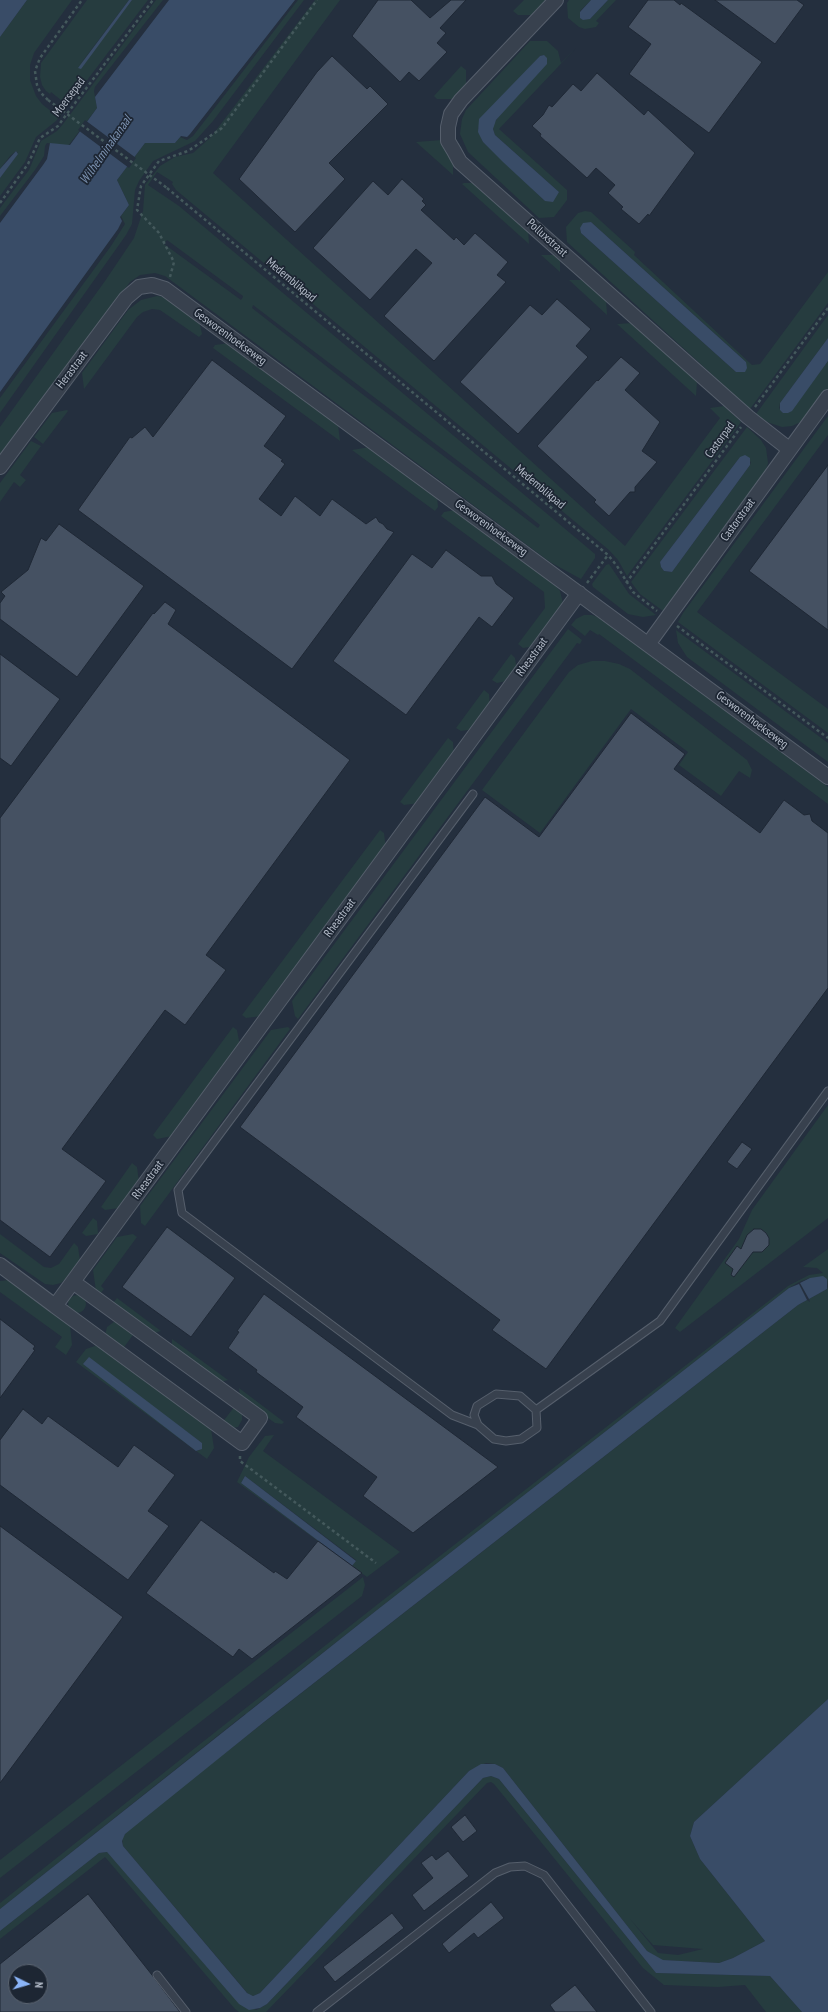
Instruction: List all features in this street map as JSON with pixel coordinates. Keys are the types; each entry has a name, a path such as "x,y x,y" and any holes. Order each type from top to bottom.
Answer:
{"street":[{"name":"Polluxstraat","path":"556,0 461,100 451,114 448,127 448,141 460,162 748,418 790,449"},
{"name":"Herastraat","path":"0,467 126,298 139,287 158,287"},
{"name":"Gesworenhoekseweg","path":"158,287 649,643 828,776"},
{"name":"Castorstraat","path":"649,643 828,397"},
{"name":"Rheastraat","path":"55,1306 579,593"},
{"path":"0,1266 242,1443 260,1418 73,1282"}],"lane":[{"path":"473,794 178,1190 182,1213 452,1415 478,1425 494,1438 506,1441 521,1439 537,1428 536,1410 520,1396 496,1394 477,1406 474,1415 478,1425"},
{"path":"536,1410 660,1321 828,1091"},
{"path":"317,2012 495,1873 510,1867 525,1866 544,1875 651,2012"},
{"path":"157,1975 186,2012"}],"path":[{"name":"Medemblikpad","path":"82,0 40,58 35,71 37,85 40,92 48,100 167,188 608,555"},
{"name":"Moersepad","path":"0,203 28,164 40,138 62,120 153,0"},
{"path":"158,287 174,262 159,233 137,210 140,186 159,161 188,150 222,128 317,0"},
{"name":"Castorpad","path":"626,583 828,308"},
{"path":"579,593 608,555 617,566 626,583 633,592 667,619 828,738"},
{"path":"242,1443 240,1461 376,1563"}],"green space":[{"path":"27,0 72,0 34,53 30,65 30,80 36,96 42,104 57,116 66,104 51,92 50,94 46,91 42,85 40,77 41,63 87,0 129,0 78,67 132,0 148,0 56,121 36,137 25,162 0,196 0,178 18,153 16,151 10,156 0,169 0,37"},
{"path":"156,0 163,0 95,87 94,91 97,108 68,146 47,143 45,146 44,156 35,170 0,216 0,208 29,170 41,141 57,131 63,124"},
{"path":"298,0 304,0 213,121 195,141 153,161 139,181 135,190 132,224 126,235 0,413 0,398 111,246 125,224 121,216 129,205 117,180 145,143 175,143 180,137 187,140 193,136"},
{"path":"315,0 340,0 213,173 625,546 720,418 710,408 724,406 741,422 627,576 618,560 609,550 176,190 172,184 173,182 157,172 148,185 179,206 595,554 595,558 581,579 550,562 165,276 155,273 140,275 130,282 0,457 0,427 105,281 134,238 143,211 145,185 160,166 175,157 193,153 211,137","holes":["167,240 243,296 241,300 164,244","253,305 500,493 540,525 538,528 252,308"]},
{"path":"524,0 548,0 532,15 518,15 513,11"},
{"path":"569,0 591,0 580,11 581,19 590,19 608,0 616,0 596,21 599,23 596,27 585,29 579,27 568,18 567,3"},
{"path":"530,41 547,41 558,51 561,63 576,48 499,129 567,190 567,200 554,217 539,218 468,152 460,134 462,119 466,110","holes":["544,55 494,123 493,129 495,135 559,192 545,201 483,142 478,128 540,56"]},
{"path":"461,66 466,70 466,86 453,99 437,99 434,96"},
{"path":"442,140 453,160 453,175 416,142"},
{"path":"477,183 528,229 529,244 462,184"},
{"path":"585,211 591,212 635,252 634,255 752,365 760,364 828,272 828,303 750,409 567,242 566,227 578,213","holes":["591,222 746,362 736,372 581,233 580,228"]},
{"path":"541,255 557,255 560,258 560,272"},
{"path":"569,280 584,280 606,300 607,315"},
{"path":"157,296 165,297 199,321 202,334 199,337 160,310 152,309 143,312 137,317 84,389 82,373 128,310 141,300"},
{"path":"828,315 828,338 780,403 779,408 783,413 790,412 828,361 828,389 809,415 801,422 792,426 782,427 767,422 756,414"},
{"path":"633,323 697,381 696,396 617,324"},
{"path":"230,343 338,424 340,441 213,348 215,345"},
{"path":"68,411 43,444 34,437 52,413"},
{"path":"828,416 828,435 697,612 828,709 828,733 678,622 683,613"},
{"path":"747,427 761,440 766,448 768,463 765,473 663,611 640,594 631,582","holes":["740,457 751,462 672,572 664,571 660,562"]},
{"path":"31,441 41,446 20,475 26,480 20,487 14,482 0,502 0,483"},
{"path":"370,447 437,497 438,507 435,511 352,450"},
{"path":"455,510 555,585 560,591 563,603 536,646 523,648 518,644 545,608 544,592 441,516 444,512"},
{"path":"609,564 629,594 656,615 643,617 628,614 593,587 592,584 606,565"},
{"path":"584,615 592,615 600,618 828,787 828,804 599,634 598,635 590,630 585,636 571,625 576,619"},
{"path":"568,629 582,640 580,644 577,643 298,1019 295,1016 292,1001"},
{"path":"676,630 828,743 828,762 687,657 678,643"},
{"path":"511,654 515,658 517,671 511,680 497,683 492,680"},
{"path":"592,661 605,661 619,664 630,669 747,760 752,770 750,778 739,771 721,796 679,765 688,752 631,709 540,833 482,790 569,672 578,665"},
{"path":"484,690 489,694 490,708 475,729 461,731 456,728"},
{"path":"448,738 453,742 454,756 420,803 404,805 400,802"},
{"path":"380,830 384,833 386,849 262,1016 246,1018 242,1015"},
{"path":"233,1027 237,1030 240,1046 172,1136 157,1139 153,1135"},
{"path":"288,1027 290,1029 145,1226 141,1223 140,1206 271,1030"},
{"path":"828,1105 828,1218 680,1332 675,1328 739,1239 752,1210"},
{"path":"132,1163 137,1167 139,1182 119,1208 105,1210 101,1207"},
{"path":"93,1218 97,1221 98,1234 86,1236 82,1233"},
{"path":"0,1234 44,1267 51,1268 59,1264 74,1243 78,1247 80,1261 68,1277 61,1283 53,1285 45,1284 0,1253"},
{"path":"133,1234 137,1237 101,1286 104,1289 100,1294 96,1291 93,1270 117,1237"},
{"path":"828,1249 828,1286 827,1279 810,1278 789,1288 377,1610 249,1711 248,1716 245,1714 0,1909 0,1903 195,1748 788,1286 809,1275 823,1273 817,1268 803,1267"},
{"path":"9,1280 70,1325 72,1345 66,1355 55,1347 62,1337 0,1292 0,1281"},
{"path":"828,1286 828,1699 694,1822 690,1836 700,1859 765,1941 733,1958 719,1963 662,1960 647,1951 503,1768 495,1764 486,1763 469,1771 260,1993 253,1996 249,1995 123,1846 122,1838 130,1827 798,1305 807,1300 810,1302 809,1299 827,1289","holes":["630,1919 653,1945 703,1949 678,1955 658,1953"]},
{"path":"77,1295 83,1298 86,1304 83,1310 77,1313 71,1310 68,1304 71,1298"},
{"path":"117,1298 161,1331 154,1333 113,1303"},
{"path":"115,1321 135,1332 122,1350 105,1335 107,1327"},
{"path":"172,1339 228,1380 220,1382 172,1347"},
{"path":"95,1346 101,1347 211,1429 214,1448 207,1459 196,1451 76,1362 86,1349","holes":["183,1429 202,1443 200,1450 196,1451"]},
{"path":"239,1388 284,1422 282,1424 275,1423 240,1398"},
{"path":"235,1406 242,1413 242,1420 238,1427 232,1428 221,1424"},
{"path":"274,1435 263,1451 400,1552 367,1577 237,1482 249,1457 265,1436","holes":["245,1476 356,1560 352,1566 241,1483"]},
{"path":"363,1577 365,1585 362,1596 0,1878 0,1860"},
{"path":"491,1776 499,1779 656,1973 770,1976 802,2012 766,2012 745,1985 718,1987 664,1985 643,1968 491,1782 487,1783 266,2012 239,2012 235,2009 105,1857 0,1939 0,1931 99,1853 107,1852 256,2010 267,2004 483,1778"}],"water":[{"path":"0,0 27,0 0,37"},
{"path":"129,0 132,0 81,69 78,68"},
{"name":"Wilhelminakanaal","path":"169,0 295,0 190,134 187,137 181,136 175,143 145,143 117,180 129,205 120,217 122,221 118,229 0,392 0,223 47,159 50,143 70,145 97,108 95,97"},
{"path":"591,0 608,0 590,19 583,20 580,18 580,12"},
{"path":"544,55 547,58 547,64 496,120 493,129 495,135 559,192 553,202 545,201 503,162 483,142 478,132 479,119 540,56"},
{"path":"16,151 18,154 0,178 0,169"},
{"path":"591,222 746,362 747,368 745,372 736,372 581,233 580,228 583,223"},
{"path":"828,338 828,361 792,411 783,413 780,410 780,403"},
{"path":"745,455 750,458 750,465 672,572 664,571 660,562 740,457"},
{"path":"823,1276 827,1279 827,1289 809,1299 800,1283 810,1278"},
{"path":"799,1284 807,1300 798,1305 264,1722 125,1834 122,1841 123,1846 247,1993 253,1996 260,1993 469,1771 481,1764 495,1764 503,1768 647,1951 663,1960 719,1963 733,1958 765,1941 700,1859 690,1836 694,1822 828,1699 828,2012 802,2012 770,1976 656,1973 499,1779 491,1776 483,1778 267,2004 260,2008 249,2010 239,2004 107,1852 99,1853 0,1931 0,1909 377,1610 789,1288"},
{"path":"89,1357 202,1443 202,1449 196,1451 83,1364"},
{"path":"245,1476 356,1561 352,1566 241,1483"}],"pier":[{"path":"85,120 136,158 129,168 78,130"}],"building":[{"path":"378,0 411,0 430,18 451,0 466,0 440,28 446,33 437,43 447,52 419,81 409,72 400,82 352,36"},
{"path":"648,0 674,0 680,5 681,3 762,62 709,133 629,74 651,44 628,27"},
{"path":"715,0 797,0 804,5 775,44"},
{"path":"332,56 367,89 370,86 388,104 329,163 345,179 295,232 239,179 317,72"},
{"path":"597,73 644,115 648,110 695,153 649,216 648,214 639,224 621,209 623,207 608,193 615,185 596,168 587,178 540,136 541,134 532,126 543,115 549,105 552,107 573,84 581,91"},
{"path":"402,179 424,199 422,201 426,205 421,210 454,240 456,237 464,245 475,233 508,262 497,275 506,282 434,361 384,316 432,263 416,249 370,300 313,248 373,181 388,195"},
{"path":"557,299 591,329 576,346 588,357 518,434 460,382 530,305 542,315"},
{"path":"621,357 640,373 625,390 660,422 642,451 657,462 635,487 635,492 630,492 609,516 594,502 596,500 537,446 597,380 598,381"},
{"path":"212,360 286,416 264,446 283,460 281,461 285,464 259,499 281,516 295,496 320,516 332,499 366,524 376,517 387,529 394,532 292,669 78,510 130,437 132,438 145,427 153,437"},
{"path":"828,465 828,630 749,571"},
{"path":"59,524 144,586 77,677 0,619 0,603 5,596 1,592 28,570 41,538 46,541"},
{"path":"446,550 481,576 492,576 496,584 514,598 492,627 479,617 406,715 333,661 412,554 432,568"},
{"path":"165,602 176,610 168,624 350,760 206,955 226,970 185,1025 165,1010 62,1149 106,1181 50,1257 0,1220 0,818 153,613 154,614"},
{"path":"0,654 60,699 11,766 0,758"},
{"path":"631,713 685,754 674,769 760,833 784,800 804,815 810,814 812,821 828,833 828,988 546,1369 492,1330 500,1320 240,1127 485,797 539,837"},
{"path":"742,1142 752,1149 737,1169 727,1162"},
{"path":"167,1227 235,1278 191,1337 122,1287"},
{"path":"754,1229 761,1229 766,1233 769,1238 769,1245 762,1252 753,1252 734,1277 731,1275 733,1269 725,1263 737,1246 741,1249 747,1235"},
{"path":"264,1294 498,1467 413,1533 363,1496 377,1477 296,1417 303,1407 256,1372 257,1370 228,1348 239,1332 237,1331"},
{"path":"0,1319 35,1346 33,1349 35,1350 0,1398"},
{"path":"23,1409 42,1424 48,1416 118,1467 134,1445 175,1475 148,1511 169,1526 128,1580 0,1485 0,1440"},
{"path":"201,1520 274,1573 275,1571 287,1579 318,1541 362,1573 252,1659 239,1649 233,1657 146,1593"},
{"path":"0,1526 123,1617 0,1783"},
{"path":"465,1815 477,1831 463,1842 451,1827"},
{"path":"448,1851 469,1876 424,1911 412,1895 433,1878 421,1863 432,1855 436,1860"},
{"path":"88,1894 180,2012 0,2012 0,1964"},
{"path":"491,1902 504,1918 478,1938 474,1933 449,1953 442,1944"},
{"path":"392,1913 404,1928 335,1982 323,1967"},
{"path":"575,1985 597,2012 555,2012 550,2005"}]}
